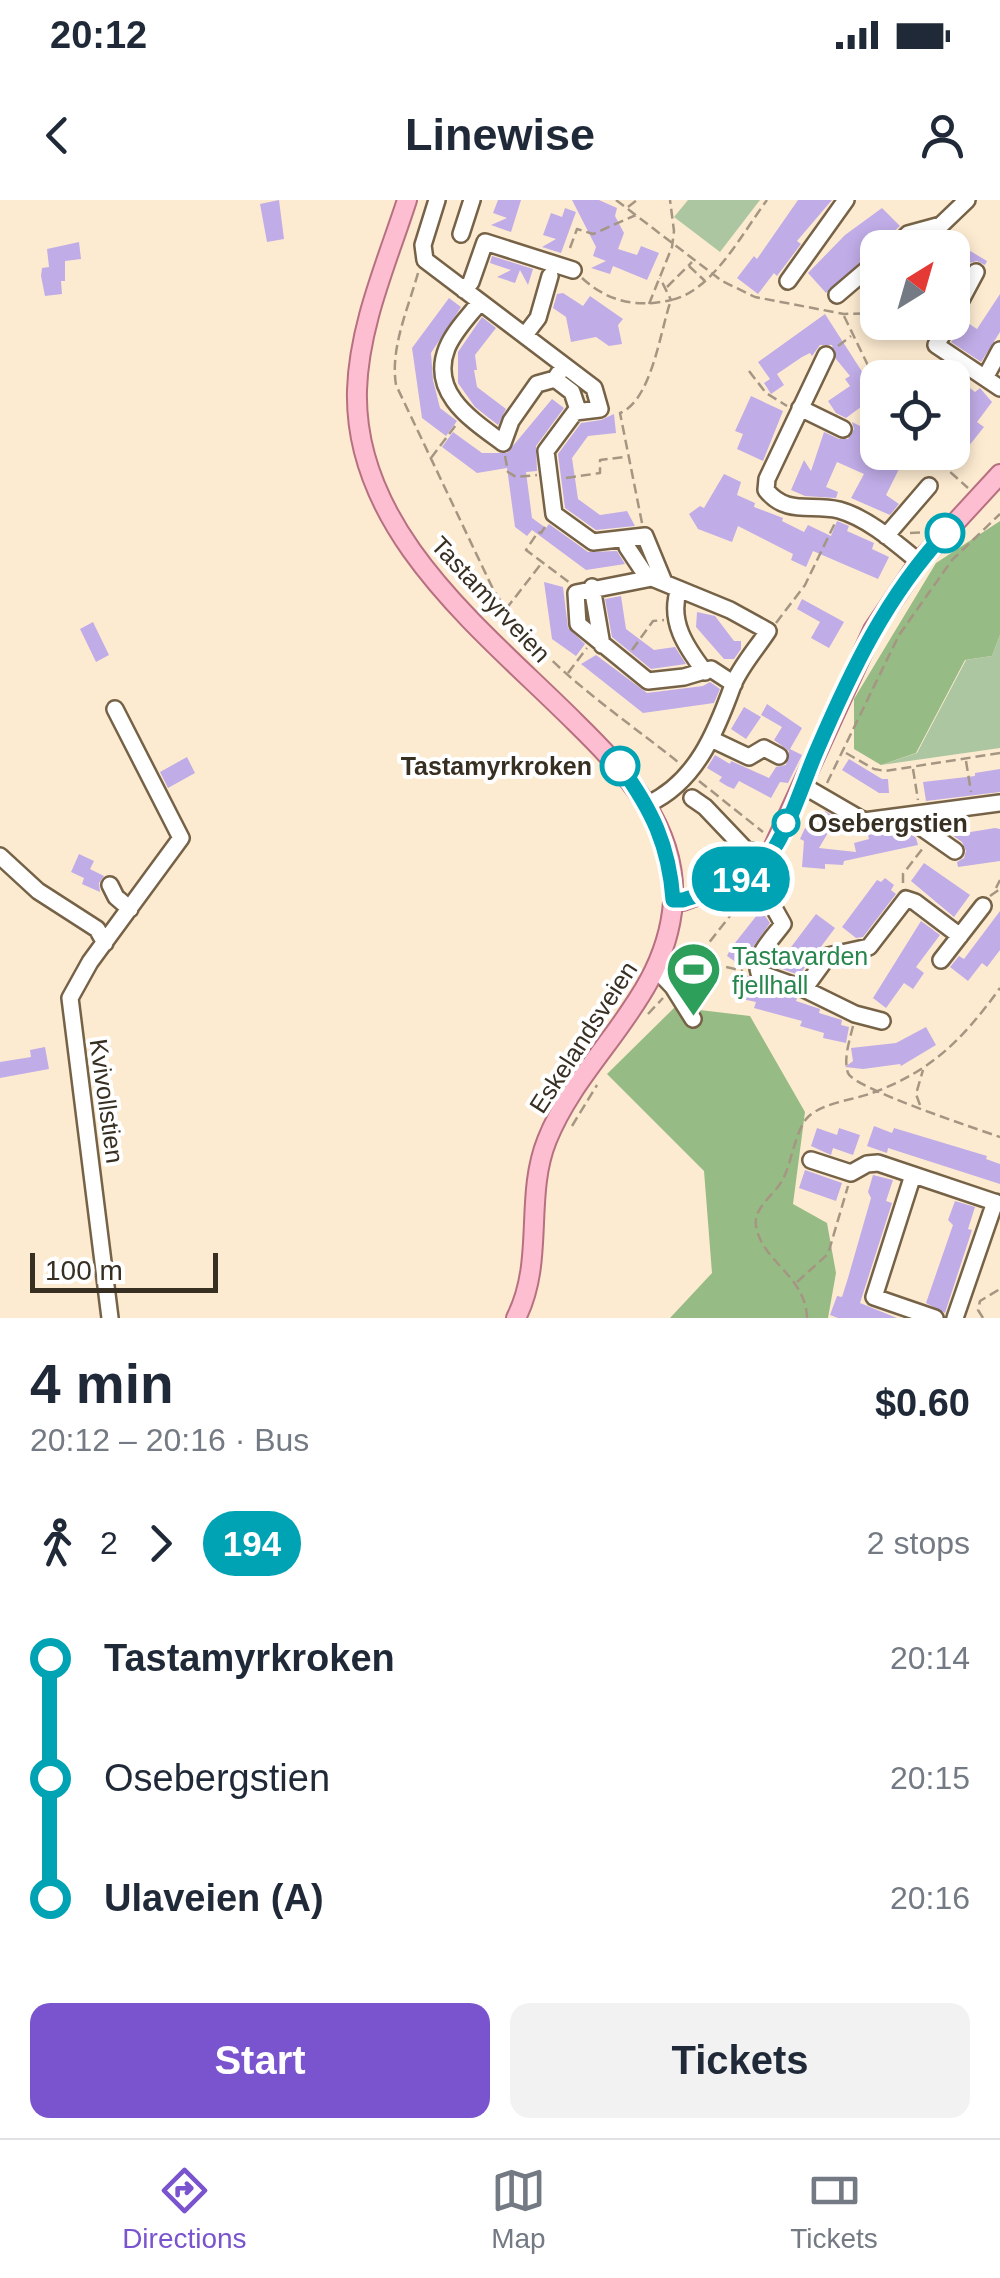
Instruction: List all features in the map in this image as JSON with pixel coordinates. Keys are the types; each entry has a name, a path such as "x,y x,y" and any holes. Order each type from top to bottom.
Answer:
{"main road":[{"name":"Tastamyrveien","path":"406,200 362,342 357,394 373,482 389,517 424,570 620,766 648,804 664,846 672,891"},
{"path":"672,891 683,900 757,878 810,790 854,667 874,630 919,562 996,484"},
{"name":"Eskelandsveien","path":"516,1318 532,1274 544,1146 657,970 667,938 672,891"}],"street":[{"path":"437,200 422,245 424,257 526,335 560,372 576,404"},
{"path":"461,234 472,200"},
{"path":"788,280 846,200"},
{"path":"921,230 941,224 966,200"},
{"path":"464,290 471,282 486,242 562,271"},
{"path":"526,335 562,271 570,248"},
{"path":"970,284 976,272"},
{"path":"837,295 860,275"},
{"path":"480,302 448,344 443,363 449,396 464,414 503,442 511,421 537,384 560,372"},
{"path":"939,340 936,345 1000,388"},
{"path":"986,378 1000,350"},
{"path":"826,355 767,479 766,490 786,506 840,510 889,532 919,562"},
{"path":"560,372 594,388 600,409 575,412 546,450 554,514 593,542 646,536 664,582"},
{"path":"799,410 843,429"},
{"path":"889,532 929,486"},
{"path":"627,547 647,577"},
{"path":"648,804 684,780 711,739 734,684 768,632 730,610 647,577 586,588 598,642 651,682 712,669 734,684"},
{"path":"679,589 676,619 684,640 705,672"},
{"name":"Kvivollstien","path":"110,1318 70,998 181,838 115,709"},
{"path":"711,739 749,756 764,748 779,756"},
{"path":"810,790 864,821 1000,803"},
{"path":"692,798 706,807 744,850 769,856"},
{"path":"902,814 955,851"},
{"path":"0,856 38,890 98,929 105,943"},
{"path":"757,878 783,924 759,957 759,973 882,1022"},
{"path":"110,884 116,896 130,908"},
{"path":"804,989 828,956 869,947 906,900 915,902 960,936"},
{"path":"942,960 982,906"},
{"path":"657,970 693,1019"},
{"path":"811,1160 851,1173 872,1163 997,1203 956,1318"},
{"path":"913,1175 874,1298 934,1318"}],"path":[{"path":"616,200 712,274 756,297 860,314"},
{"path":"627,208 637,200"},
{"path":"649,304 672,243 670,200"},
{"path":"562,271 599,293 632,304 690,296 706,282 767,200"},
{"path":"570,248 577,229 593,234 636,215"},
{"path":"424,257 393,366 404,406 505,610 567,674 683,766"},
{"path":"665,288 694,259"},
{"path":"689,266 706,282"},
{"path":"646,536 620,414 642,395 671,300 660,278"},
{"path":"844,314 865,360"},
{"path":"826,355 853,335"},
{"path":"928,340 936,345"},
{"path":"748,371 774,400 799,410"},
{"path":"430,460 464,414"},
{"path":"503,442 508,472 516,477 600,473 600,460 628,457"},
{"path":"948,470 970,490"},
{"path":"775,624 805,585 840,510"},
{"path":"810,790 844,752 898,635 921,600 952,560 1000,514"},
{"path":"889,532 928,532"},
{"path":"541,533 526,550 586,588"},
{"path":"505,610 542,563"},
{"path":"624,662 653,621 676,619"},
{"path":"567,674 598,642"},
{"path":"844,752 874,768 912,767 1000,752"},
{"path":"966,759 974,807"},
{"path":"912,767 921,815"},
{"path":"693,775 764,832"},
{"path":"906,900 903,874 933,836"},
{"path":"646,1015 696,960 757,878"},
{"path":"996,890 1000,880"},
{"path":"696,960 759,973"},
{"path":"808,1318 796,1282 764,1243 756,1226 757,1214 781,1183 805,1120 923,1070 964,1035 1000,988"},
{"path":"855,1014 847,1071 852,1080 874,1092 1000,1137"},
{"path":"921,1107 916,1094 923,1070"},
{"path":"566,1136 602,1076"},
{"path":"796,1282 828,1254 851,1173"},
{"path":"984,1318 978,1310 980,1301 1000,1290"}],"green space":[{"path":"688,200 760,200 720,252 674,217"},
{"path":"1000,521 1000,635 992,656 965,660 916,753 881,765 854,749 854,699 936,563"},
{"path":"1000,635 1000,748 881,765 917,753 966,660 992,656"},
{"path":"675,1007 750,1016 805,1112 793,1204 827,1223 836,1273 828,1318 670,1318 712,1273 704,1171 607,1074"}],"building":[{"path":"279,200 284,239 267,242 260,204"},
{"path":"498,200 521,200 511,232 491,225 507,218 493,213"},
{"path":"572,200 599,200 617,208 615,216 624,233 618,249 637,255 641,246 659,253 647,280 613,266 610,274 591,268 606,261 593,256 596,247"},
{"path":"798,200 832,200 797,241 801,244 777,276 774,273 758,294 737,278 754,256 757,259"},
{"path":"565,208 576,212 561,253 542,247 556,239 543,235 551,213 562,217"},
{"path":"882,208 900,226 896,230 860,230 860,262 826,293 808,273 845,235"},
{"path":"79,242 81,259 65,261 62,294 45,296 41,276 42,268 49,267 47,249"},
{"path":"970,251 987,261 985,265 970,263"},
{"path":"492,256 533,269 528,285 520,270 515,283 497,277 511,270 490,263"},
{"path":"563,293 583,306 590,296 623,319 618,325 622,344 609,346 596,337 571,342 566,317 553,308 557,294"},
{"path":"1000,294 1000,332 981,362 951,342 970,340 970,324 977,329"},
{"path":"449,298 461,307 431,353 440,408 457,421 446,436 422,418 412,348"},
{"path":"825,314 860,369 860,408 846,418 836,413 828,401 850,386 845,379 850,376 836,359 832,345 820,345 812,356 810,353 802,357 777,374 784,385 771,394 764,383 770,379 758,362"},
{"path":"482,317 496,328 475,355 474,370 477,387 506,409 498,425 475,407 458,383 458,352"},
{"path":"970,388 975,392 980,388 992,402 977,422 984,427 970,444"},
{"path":"751,396 783,411 763,461 737,449 743,434 735,431"},
{"path":"552,399 564,408 536,446 537,471 526,472 532,518 546,528 549,524 588,552 617,551 625,564 586,570 532,530 527,536 515,527 507,468 477,473 442,447 453,432 482,453 507,453"},
{"path":"614,414 616,433 588,436 572,458 578,499 600,515 627,511 635,526 596,530 565,508 558,454 581,423"},
{"path":"852,422 860,426 860,470 898,470 886,495 899,504 890,515 851,498 864,474 837,462 826,487 838,492 836,498 805,496 791,490 804,460 811,471 824,432 848,439 854,429"},
{"path":"724,474 741,482 737,495 804,532 808,525 831,536 837,521 849,526 847,531 874,543 872,549 889,557 878,579 813,551 806,567 791,560 793,554 738,526 732,542 698,529 689,514 700,506 704,508"},
{"path":"544,582 563,587 568,628 585,644 576,656 552,639"},
{"path":"621,596 626,629 654,650 675,647 686,664 651,669 612,637 605,599"},
{"path":"802,599 844,622 829,648 811,638 820,622 797,609"},
{"path":"697,612 715,616 734,641 741,641 734,659 724,659 696,627"},
{"path":"93,622 109,655 96,662 80,629"},
{"path":"596,655 647,693 710,682 720,689 714,703 643,713 581,664"},
{"path":"767,704 802,728 790,749 802,755 788,783 780,782 771,798 739,781 734,789 727,786 719,781 722,777 707,768 715,755 769,778 776,767 786,765 789,751 774,740 782,727 761,715"},
{"path":"744,707 761,717 746,739 731,729"},
{"path":"187,757 195,773 168,788 160,772"},
{"path":"849,759 888,779 889,793 879,793 842,770"},
{"path":"1000,769 1000,792 926,801 923,782"},
{"path":"825,811 843,822 829,831 819,848 856,852 854,843 869,839 868,835 899,828 916,838 918,845 844,861 843,865 825,864 825,869 802,867 804,841 800,839 805,828 814,832"},
{"path":"1000,829 1000,861 958,867 957,862 966,851 952,835"},
{"path":"79,854 94,861 90,869 104,876 99,883 100,892 82,884 84,878 71,872"},
{"path":"924,863 970,895 954,917 911,881"},
{"path":"885,878 894,885 891,890 896,894 863,937 856,938 842,927 877,880"},
{"path":"761,910 770,923 740,965 727,956"},
{"path":"1000,911 1000,950 987,967 982,963 968,981 950,967 959,956 964,959"},
{"path":"816,914 835,928 814,956 799,975 776,967"},
{"path":"921,921 940,935 916,967 924,973 913,989 904,983 886,1008 873,998"},
{"path":"738,974 842,1020 841,1025 849,1027 846,1043 823,1038 824,1033 800,1026 802,1021 754,1008 756,1002 733,997"},
{"path":"926,1027 936,1045 901,1066 845,1067 853,1061 851,1048 896,1043"},
{"path":"45,1047 49,1069 0,1078 0,1062 31,1057 30,1050"},
{"path":"874,1126 892,1133 894,1128 987,1156 986,1159 1000,1164 1000,1184 888,1148 887,1153 867,1146"},
{"path":"817,1128 837,1135 839,1128 860,1135 853,1155 833,1148 831,1155 811,1146"},
{"path":"805,1170 842,1183 836,1201 799,1188"},
{"path":"873,1175 893,1180 886,1201 892,1203 860,1303 897,1318 838,1318 830,1315 848,1278 871,1198 868,1192"},
{"path":"955,1201 975,1207 968,1229 972,1230 945,1313 926,1303 953,1225 948,1220"}],"bus line":[{"name":"194","path":"620,766 648,804 657,826 669,864 673,900 683,900 754,872 769,856 787,822 874,630 919,562 945,533"}],"place":[{"name":"Tastamyrkroken","path":"620,766"},
{"name":"Osebergstien","path":"786,823"},
{"name":"Tastavarden fjellhall","path":"693,1019"}]}
